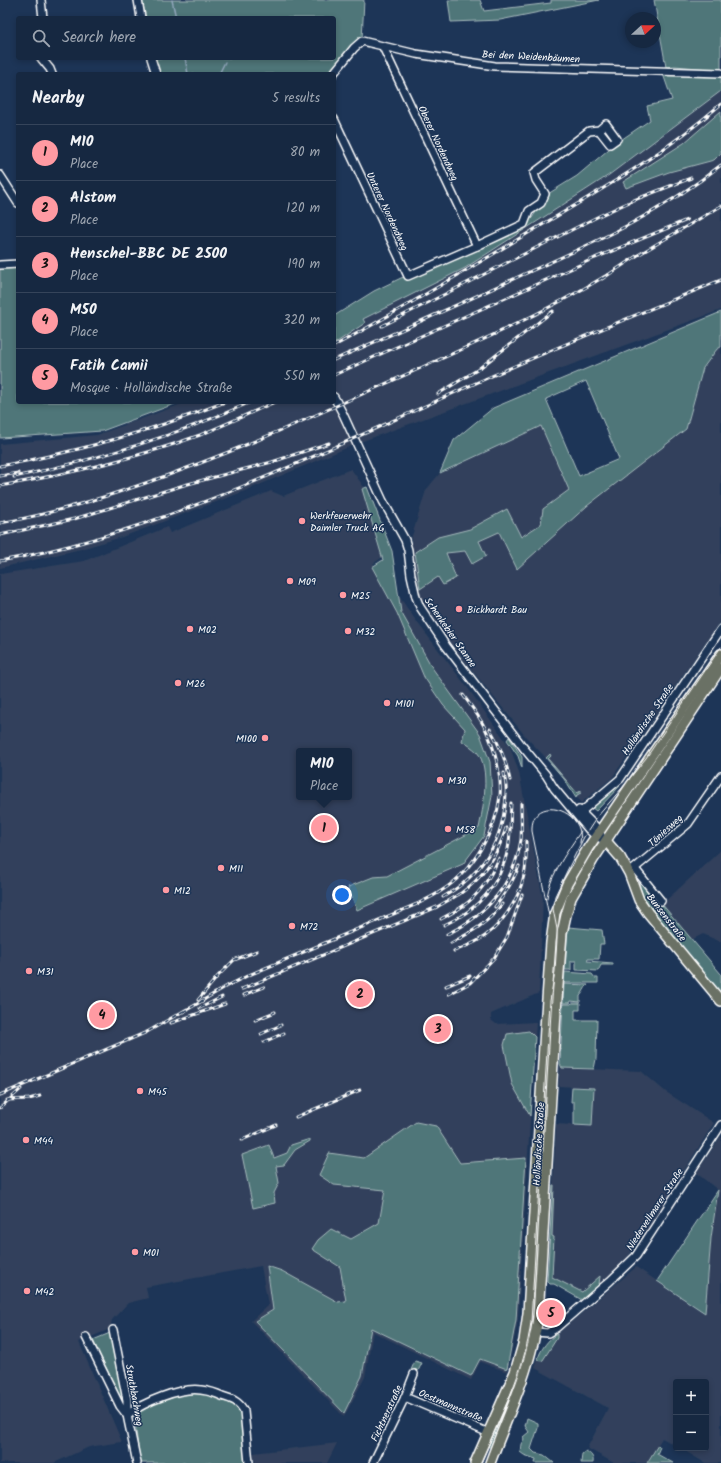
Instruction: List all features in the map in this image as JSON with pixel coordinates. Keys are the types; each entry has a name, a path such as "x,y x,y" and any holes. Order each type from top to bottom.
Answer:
{"main road":[{"name":"Holländische Straße","path":"475,1463 515,1372 524,1341 528,1313 545,1028 553,923 557,907 567,884 597,835 721,654"},
{"name":"Holländische Straße","path":"490,1463 525,1376 536,1332 541,1279 556,1012 562,933 566,915 571,898 589,866 721,668"},
{"name":"Bunsenstraße","path":"606,841 632,871 639,900 648,913 721,1001"},
{"path":"483,1444 484,1450 487,1452 495,1452"}],"street":[{"path":"41,0 43,16"},
{"path":"138,0 141,16"},
{"name":"Bei den Weidenbäumen","path":"335,72 354,48 362,41 416,54 495,66 721,73"},
{"name":"Oberer Nordendweg","path":"383,47 477,246"},
{"path":"43,60 50,68 51,72"},
{"path":"152,60 155,72"},
{"name":"Unterer Nordendweg","path":"336,123 408,276 477,246"},
{"path":"477,246 524,224 529,211 542,203 544,194 536,180 534,173 589,131 599,130"},
{"path":"0,175 16,201"},
{"path":"0,265 16,264"},
{"name":"Schenkebier Stanne","path":"336,401 383,501 405,540 408,550 411,576 420,607 446,646 523,747 546,774 554,788 589,830 597,835"},
{"name":"Holländische Straße","path":"581,812 620,779 721,629"},
{"name":"Schenkebier Stanne","path":"546,774 595,826 597,835"},
{"name":"Töniesweg","path":"632,871 688,824 721,776"},
{"path":"597,835 606,841"},
{"name":"Bunsenstraße","path":"632,871 661,900"},
{"name":"Niedervellmarer Straße","path":"536,1332 548,1333 556,1328 636,1256 721,1125"},
{"name":"Struthbachweg","path":"113,1330 127,1400 126,1415 137,1463"},
{"path":"86,1337 120,1406 126,1415 134,1409 172,1393 187,1390 201,1390 233,1399 241,1404 244,1411 249,1463"},
{"name":"Fichtnerstraße","path":"376,1462 414,1374"},
{"name":"Oestmannstraße","path":"405,1396 489,1433"}],"shaded area":[{"path":"721,91 721,310 363,441 240,493 122,537 81,549 0,568 0,444 97,435 182,404 336,404 336,341 365,323 363,319 465,268 609,175"},
{"path":"721,347 721,620 612,778 581,803 564,779 526,737 450,643 423,603 416,586 411,539 426,490 440,473 549,422 587,505 686,429 703,368 717,349"},
{"path":"351,469 364,487 384,556 373,564 380,569 417,622 467,687 510,747 519,772 543,899 539,993 491,1014 491,1020 496,1024 536,1022 518,1319 507,1372 480,1362 471,1380 373,1332 365,1377 344,1417 251,1321 268,1305 261,1266 146,1287 148,1298 128,1303 112,1320 110,1329 79,1342 122,1442 89,1447 54,1463 0,1463 0,574 84,561 167,527 170,533 271,491 283,496"},
{"path":"721,850 721,942 703,934 691,940 662,904"},
{"path":"560,1064 562,1068 641,1071 666,1092 714,1123 649,1227 625,1261 582,1300 548,1281 556,1124 591,1126 594,1088 558,1086"},
{"path":"721,1136 721,1463 705,1463 685,1451 709,1451 709,1379 673,1379 673,1444 662,1438 647,1463 614,1463 587,1448 608,1408 535,1368 539,1354 551,1339 636,1267 705,1313 711,1238 718,1190 696,1173"},
{"path":"337,1443 327,1463 255,1463 253,1453"}],"green space":[{"path":"142,0 364,0 362,39 333,72 158,72 155,60 336,60 336,16 146,16"},
{"path":"448,0 480,0 484,11 551,3 551,0 599,0 500,20 451,22"},
{"path":"654,0 721,0 721,70 675,66 666,67 661,39 661,12 656,12"},
{"path":"662,71 721,73 721,91 609,175 465,268 363,319 365,323 336,343 336,315 374,291 401,278 443,261 478,250 523,225 532,218 551,192 577,176 615,144 650,120 647,106 672,100"},
{"path":"721,111 721,153 714,160 669,172 626,188 623,182 684,143"},
{"path":"16,267 16,404 175,404 102,431 0,438 0,268"},
{"path":"721,312 721,347 717,349 703,368 686,429 587,506 517,569 499,532 479,541 486,556 472,564 465,551 446,553 456,578 443,585 438,577 420,589 415,552 438,537 470,529 507,509 521,537 541,524 543,509 569,490 541,426 440,473 454,440 493,408","holes":["586,381 619,459 579,476 546,399"]},
{"path":"367,487 392,551 401,612 433,669 480,734 490,762 492,796 484,836 463,864 357,910 348,887 373,877 387,876 479,828 485,789 484,768 481,759 477,752 462,741 465,729 443,705 424,677 397,613 372,567 383,560 362,489"},
{"path":"509,737 522,757 522,768 518,756 507,740"},
{"path":"550,754 551,756 548,759 577,793 581,791 576,798 564,779 546,758"},
{"path":"619,785 620,786 596,811 591,807"},
{"path":"639,877 721,974 721,996 644,900"},
{"path":"565,901 560,926 556,978 552,977 555,923"},
{"path":"568,927 602,930 604,944 600,944 599,959 588,959 587,961 613,963 613,965 601,965 598,971 576,970 576,961 571,961 571,970 565,970"},
{"path":"565,972 592,974 595,978 598,978 598,983 564,983"},
{"path":"564,984 588,985 580,996 580,1002 571,1001 570,1003 563,1003"},
{"path":"580,1003 580,1010 575,1010 575,1020 597,1020 596,1059 594,1069 562,1068 560,1064 563,1004"},
{"path":"548,1027 552,1027 536,1315 528,1355 491,1448 488,1446 524,1352"},
{"path":"529,1031 535,1037 530,1116 512,1084 504,1045 507,1034"},
{"path":"572,1087 594,1088 592,1126 574,1125 574,1102 571,1102"},
{"path":"416,1122 436,1126 460,1163 526,1158 516,1320 507,1369 480,1359 471,1376 371,1328 362,1376 344,1413 255,1321 273,1310 267,1266 282,1271 338,1302 346,1301 340,1267 312,1249 318,1240 331,1229 351,1239 379,1223 385,1190 334,1185 319,1175 329,1153 364,1158"},
{"path":"310,1139 310,1141 295,1150 284,1165 276,1166 279,1183 274,1193 275,1203 253,1208 242,1155 269,1145 274,1158 287,1153 291,1145"},
{"path":"553,1185 552,1236 554,1237 552,1277 582,1292 600,1276 599,1285 582,1300 554,1284 550,1284 547,1281"},
{"path":"718,1190 711,1238 705,1313 657,1281"},
{"path":"110,1333 125,1401 123,1404 93,1340"},
{"path":"557,1334 557,1338 543,1360 541,1361 538,1359 545,1345"},
{"path":"415,1361 422,1363 417,1373 411,1370"},
{"path":"201,1392 222,1398 238,1405 241,1415 246,1463 140,1463 135,1415 157,1402 184,1394"},
{"path":"527,1418 538,1423 538,1428 531,1449 535,1453 544,1455 554,1463 535,1463 536,1459 520,1452 521,1444 524,1439 523,1437 529,1432 525,1426"},
{"path":"658,1445 660,1447 657,1454 673,1463 647,1463"},
{"path":"586,1451 592,1456 593,1463 581,1463 582,1454"}],"waterway":[{"path":"172,0 176,16"},
{"path":"185,60 188,72"},
{"path":"220,72 225,62"}],"tram line":[{"path":"481,1463 518,1376 528,1340 531,1322 550,1001 555,971 557,939 557,929 553,909 555,896 584,837 597,817 646,758 721,647"},
{"path":"549,916 532,831 534,819 540,812 548,809 558,810 567,814 575,821 580,831 580,843"},
{"path":"547,898 555,872 581,831"}],"railway":[{"path":"336,345 433,290 604,188 676,140 721,104"},
{"path":"336,359 601,239 650,213 698,182 721,165"},
{"path":"382,326 601,215 634,200 691,178"},
{"path":"602,279 638,255 721,206"},
{"path":"336,374 595,258 687,220"},
{"path":"0,523 52,512 104,497 168,475 259,440 523,321 607,275"},
{"path":"0,561 58,549 115,533 227,493 337,446 479,381 721,280"},
{"path":"438,394 477,370 553,311"},
{"path":"0,466 114,440 220,404"},
{"path":"14,477 75,463 135,446 193,426 246,404"},
{"path":"0,486 76,471 126,459 176,444 271,404"},
{"path":"0,535 74,519 184,485 272,462 329,443"},
{"path":"0,476 18,473"},
{"path":"200,1002 249,975 417,904 441,891 463,873 481,850 488,836 498,809 500,796 500,779 497,761 488,735 480,719 463,695"},
{"path":"490,729 502,753 510,780"},
{"path":"443,897 469,878 489,854 496,841 504,811 506,789 504,773"},
{"path":"444,925 456,919 477,904 493,885 499,874 508,849 511,803"},
{"path":"447,934 461,927 486,908 505,884 512,871 521,840 521,803"},
{"path":"242,989 437,907 458,895 469,887 489,865 499,847 506,828"},
{"path":"454,951 472,944 485,936 501,921 513,904 524,875 526,862 526,841"},
{"path":"441,919 469,902 488,878 499,858"},
{"path":"495,907 508,888 519,866"},
{"path":"449,994 470,983 494,958 507,937 522,895"},
{"path":"451,943 486,922 502,904"},
{"path":"198,1000 234,960 257,951"},
{"path":"446,986 470,976"},
{"path":"244,995 264,987"},
{"path":"200,1008 222,997"},
{"path":"183,1012 204,1000"},
{"path":"171,1023 225,1004"},
{"path":"0,1095 147,1032 187,1009"},
{"path":"255,1020 275,1012"},
{"path":"261,1034 281,1025"},
{"path":"264,1042 284,1033"},
{"path":"0,1108 21,1089"},
{"path":"296,1117 360,1090"},
{"path":"7,1100 29,1099 40,1096"},
{"path":"242,1140 276,1125"}],"place":[{"name":"Werkfeuerwehr Daimler Truck AG","path":"302,521"},
{"name":"M09","path":"290,581"},
{"name":"M25","path":"343,595"},
{"name":"Bickhardt Bau","path":"459,609"},
{"name":"M02","path":"190,629"},
{"name":"M32","path":"348,631"},
{"name":"M26","path":"178,683"},
{"name":"M101","path":"387,703"},
{"name":"M100","path":"265,738"},
{"name":"M30","path":"440,780"},
{"name":"M10","path":"324,828"},
{"name":"M58","path":"448,829"},
{"name":"M11","path":"221,868"},
{"name":"M12","path":"166,890"},
{"name":"M72","path":"292,926"},
{"name":"M31","path":"29,971"},
{"name":"Alstom","path":"360,994"},
{"name":"M50","path":"102,1015"},
{"name":"Henschel-BBC DE 2500","path":"438,1029"},
{"name":"M45","path":"140,1091"},
{"name":"M44","path":"26,1140"},
{"name":"M01","path":"135,1252"},
{"name":"M42","path":"27,1291"},
{"name":"Fatih Camii","path":"551,1313"}]}
